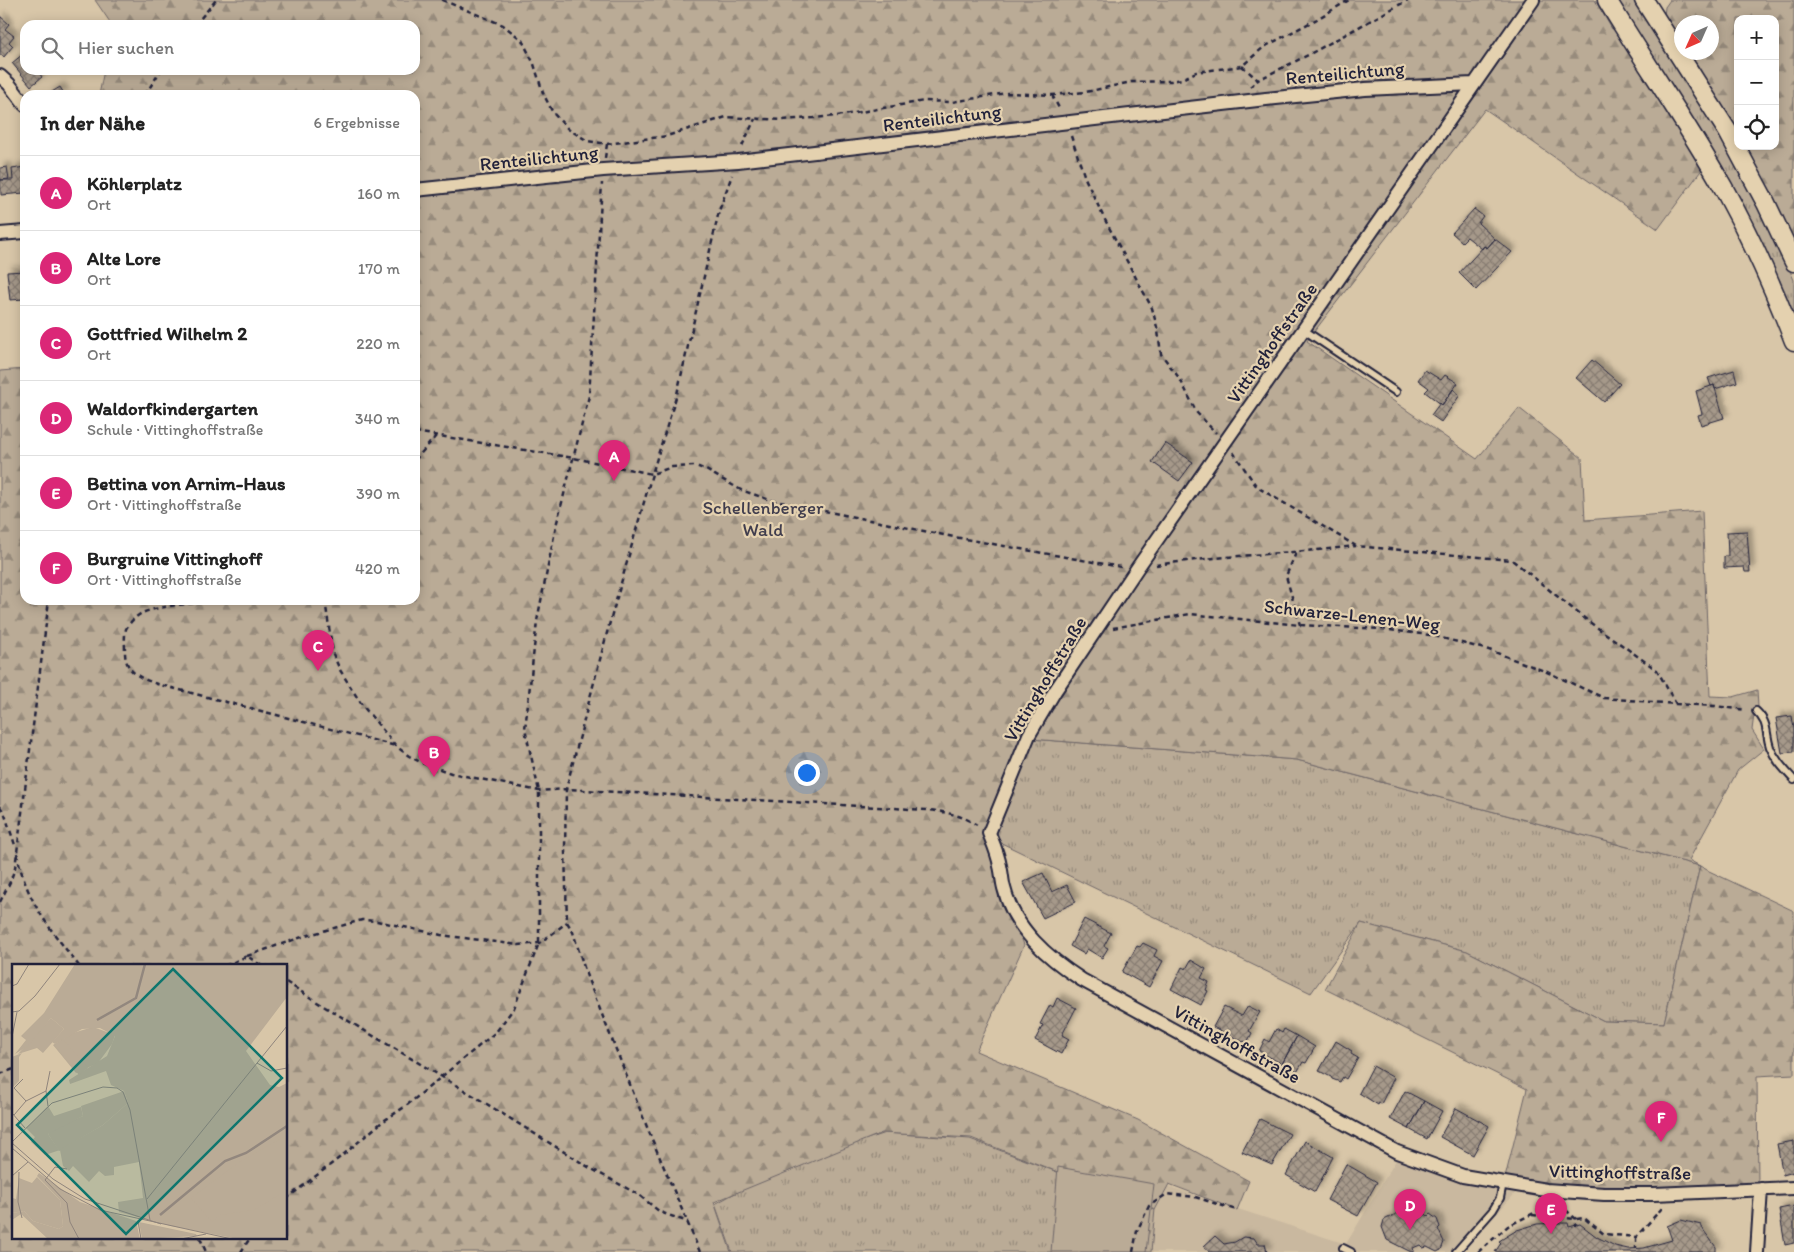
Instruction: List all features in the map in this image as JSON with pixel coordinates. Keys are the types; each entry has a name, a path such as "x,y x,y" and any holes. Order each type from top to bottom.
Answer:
{"main road":[{"path":"1607,0 1686,124 1723,188 1752,246 1794,341"},
{"path":"1648,1 1728,132 1766,203 1794,262"}],"street":[{"name":"Vittinghoffstraße","path":"1533,0 1094,631 1055,690 1029,735 989,833 996,849 1009,905 1024,930 1039,947 1061,966 1082,980 1397,1152 1463,1176 1566,1192 1670,1194 1794,1188"},
{"path":"0,76 20,98"},
{"name":"Renteilichtung","path":"420,189 603,170 738,161 1066,121 1355,90 1473,84"},
{"path":"0,234 20,232"},
{"path":"1757,1252 1761,1189"}],"lane":[{"path":"1304,330 1396,392"},
{"path":"1756,711 1763,718 1770,748 1781,766 1794,780"},
{"path":"1456,1252 1494,1210 1500,1198 1503,1183"},
{"path":"1343,1248 1351,1252"}],"path":[{"path":"199,20 216,0"},
{"path":"442,0 502,25 522,40 534,64 543,93 553,113 568,129 588,141 607,144 667,136 726,117 782,120 837,116 924,101 952,102 1007,93 1052,94 1086,92 1131,82 1182,79 1196,72 1242,66 1264,47 1349,0"},
{"path":"1242,66 1258,80 1408,0"},
{"path":"148,90 158,75"},
{"path":"1052,94 1066,121 1085,178 1152,308 1158,330 1161,354 1180,379 1197,414 1226,442 1257,487 1356,546"},
{"path":"700,1252 647,1128 587,976 573,932 567,922 566,789 608,629 677,394 719,211 738,161 740,150 755,119"},
{"path":"288,1196 343,1155 382,1122 406,1106 484,1043 506,1021 514,1008 539,943 539,791 526,729 528,703 537,621 556,526 589,396 603,170 607,144"},
{"path":"420,433 574,458 652,474 672,467 696,466 741,490 770,500 964,539 1120,567 1138,568 1205,558 1296,553 1356,546 1512,560 1588,621 1657,670 1676,704"},
{"path":"420,454 436,436"},
{"path":"1296,553 1286,576 1300,625"},
{"path":"0,902 15,868 16,847 49,605"},
{"path":"185,605 141,613 130,624 126,630 125,657 133,673 157,684 396,746"},
{"path":"326,605 333,654 340,670 362,705 396,746 409,756 430,766 452,773 539,791 566,789 928,810 962,816 989,833"},
{"name":"Schwarze-Lenen-Weg","path":"1094,631 1190,614 1300,625 1381,629 1430,635 1489,650 1547,672 1604,698 1756,711"},
{"path":"0,806 6,815 16,847 21,875 32,900 44,921 77,964"},
{"path":"229,964 302,937 362,920 519,945 539,943 567,922"},
{"path":"247,956 259,964"},
{"path":"288,983 638,1195 660,1212 688,1222"},
{"path":"0,1074 12,1070"},
{"path":"1133,1252 1137,1231 1149,1206 1167,1194 1195,1197 1236,1210"},
{"path":"1636,1248 1636,1237 1662,1208 1670,1194"},
{"path":"1478,1252 1508,1226 1556,1202 1576,1219 1576,1226"},
{"path":"1532,1215 1584,1218 1604,1234 1636,1237"},
{"path":"201,1240 206,1252"},
{"path":"241,1252 249,1240"}],"shaded area":[{"path":"1399,1155 1521,1187 1462,1252 1151,1252 1155,1209 1167,1186 1346,1244"}],"green space":[{"name":"Schellenberger Wald","path":"95,0 1595,0 1612,29 1615,28 1703,168 1658,229 1485,109 1307,341 1477,459 1519,408 1582,458 1585,520 1702,511 1710,696 1733,697 1757,690 1758,707 1754,715 1752,730 1764,749 1738,770 1689,860 1700,866 1297,760 1031,739 985,835 1024,945 976,1051 1138,1120 1249,1181 1237,1210 1169,1184 1155,1210 971,1138 882,1133 714,1202 731,1252 0,1252 0,371 20,369 20,605 420,605 420,90 100,90 103,75 420,75 420,20 109,20"},
{"path":"1616,0 1637,0 1719,132 1778,243 1794,280 1794,321"},
{"path":"1670,0 1794,0 1794,245 1746,150 1779,150 1779,15 1734,15 1734,129 1691,60 1719,60 1719,15 1674,15 1674,32 1664,16 1665,7"},
{"path":"1031,739 1297,760 1700,866 1664,1023 1604,1021 1467,951 1361,923 1311,993 985,835"},
{"path":"1700,866 1794,911 1794,1074 1757,1076 1758,1187 1653,1193 1504,1182 1527,1089 1325,989 1361,923 1467,951 1604,1021 1664,1023"},
{"path":"885,1133 970,1139 1155,1209 1151,1252 732,1252 715,1204 783,1167"},
{"path":"1058,1167 1154,1184 1146,1252 1051,1252"}],"building":[{"path":"0,16 9,24 5,29 14,36 9,42 13,46 4,57 0,54"},
{"path":"20,56 20,73 12,63"},
{"path":"22,75 41,75 42,77 31,86"},
{"path":"7,167 9,179 0,180 0,168"},
{"path":"20,168 20,193 1,195 0,180 13,180 12,169"},
{"path":"1474,209 1483,216 1478,223 1495,239 1487,248 1484,246 1482,249 1467,237 1462,242 1452,233"},
{"path":"1495,239 1512,252 1476,290 1459,273 1484,246 1487,248"},
{"path":"20,271 20,299 10,300 7,272"},
{"path":"1592,360 1620,384 1604,402 1576,378"},
{"path":"1425,370 1441,380 1445,375 1458,383 1442,405 1425,392 1429,388 1418,380"},
{"path":"1734,370 1737,382 1715,389 1714,385 1711,386 1708,378"},
{"path":"1714,385 1724,418 1701,425 1698,415 1702,414 1696,391"},
{"path":"1453,389 1460,395 1441,422 1431,415 1440,403 1442,405"},
{"path":"1165,443 1193,462 1179,481 1152,462"},
{"path":"1747,531 1750,572 1745,572 1744,567 1724,568 1724,556 1728,556 1727,532"},
{"path":"1792,716 1794,752 1782,753 1776,718"},
{"path":"1043,873 1052,892 1067,885 1076,902 1043,918 1023,882"},
{"path":"1084,919 1111,933 1104,946 1108,948 1102,958 1087,949 1084,954 1070,946"},
{"path":"1143,943 1157,950 1154,956 1163,961 1149,987 1122,972 1137,946 1140,947"},
{"path":"1191,960 1206,969 1201,978 1209,982 1206,990 1208,991 1201,1005 1171,989 1182,967 1186,969"},
{"path":"1057,998 1076,1008 1062,1035 1069,1039 1061,1054 1035,1040 1043,1025 1040,1024 1050,1005 1053,1007"},
{"path":"1248,1006 1260,1012 1249,1031 1252,1033 1247,1043 1213,1027 1224,1007 1242,1016"},
{"path":"1276,1029 1282,1033 1284,1029 1297,1036 1282,1064 1259,1051 1265,1039 1269,1042"},
{"path":"1297,1036 1315,1047 1306,1063 1303,1062 1296,1074 1296,1071 1282,1064"},
{"path":"1336,1041 1352,1051 1351,1054 1358,1058 1346,1079 1343,1077 1340,1082 1319,1071"},
{"path":"1373,1066 1394,1078 1381,1104 1379,1103 1378,1105 1359,1093"},
{"path":"1405,1091 1424,1101 1409,1129 1390,1119"},
{"path":"1424,1101 1442,1111 1427,1139 1409,1129"},
{"path":"1456,1108 1489,1126 1473,1155 1440,1137"},
{"path":"1260,1119 1290,1134 1272,1165 1242,1152"},
{"path":"1305,1141 1333,1157 1315,1192 1286,1175"},
{"path":"1794,1141 1794,1172 1783,1175 1777,1144"},
{"path":"1346,1164 1377,1182 1358,1216 1327,1200"},
{"path":"1794,1206 1794,1243 1785,1245 1779,1209"},
{"path":"1405,1207 1406,1209 1418,1208 1428,1216 1430,1214 1437,1219 1440,1227 1438,1229 1444,1242 1441,1250 1437,1252 1427,1247 1423,1248 1420,1245 1413,1248 1414,1251 1411,1252 1387,1240 1382,1227 1384,1220 1398,1213 1397,1210"},
{"path":"1681,1220 1701,1225 1716,1247 1716,1252 1495,1252 1501,1243 1499,1241 1517,1230 1537,1224 1554,1223 1568,1223 1569,1227 1580,1224 1597,1237 1615,1246 1628,1249 1644,1248 1672,1240 1667,1226"},
{"path":"1215,1236 1224,1244 1235,1242 1243,1237 1254,1238 1258,1244 1265,1244 1267,1252 1209,1252 1204,1246"}],"place":[{"name":"Köhlerplatz","path":"614,481"},
{"name":"Gottfried Wilhelm 2","path":"318,671"},
{"name":"Alte Lore","path":"434,777"},
{"name":"Burgruine Vittinghoff","path":"1661,1142"},
{"name":"Waldorfkindergarten","path":"1410,1230"},
{"name":"Bettina von Arnim-Haus","path":"1551,1234"}]}
